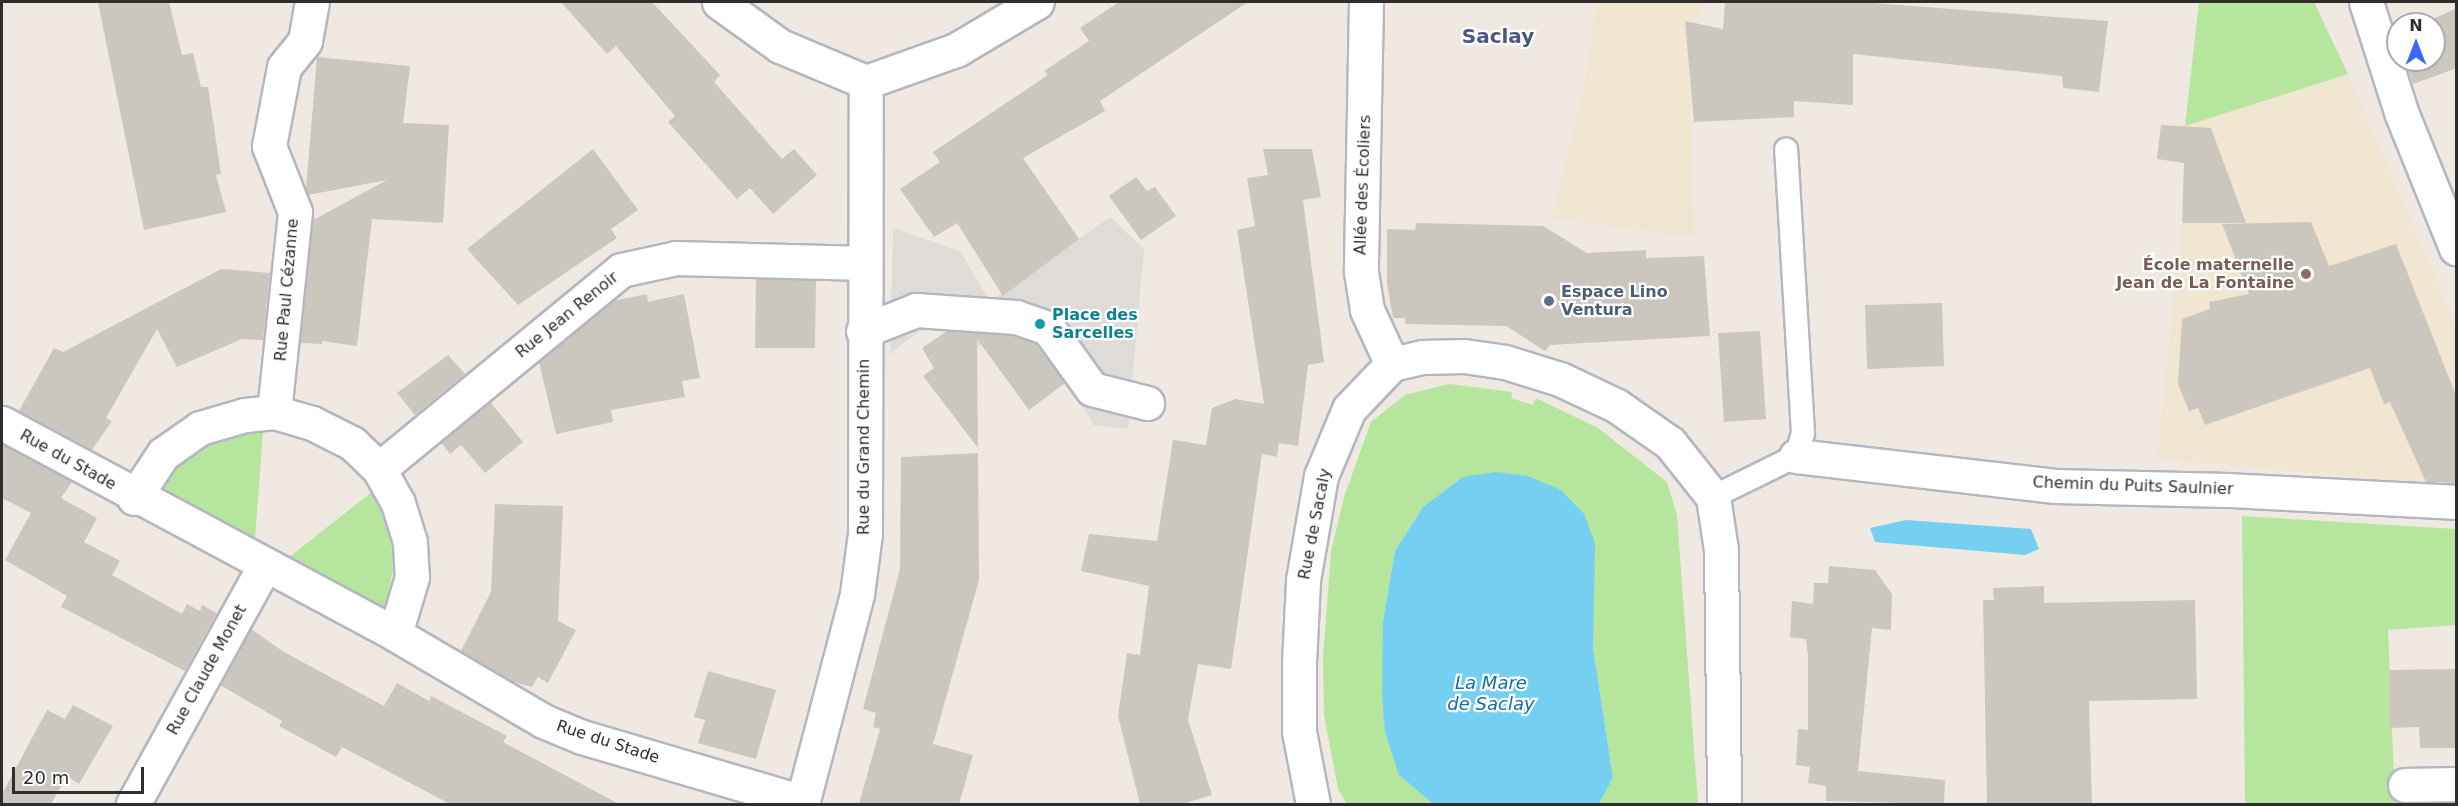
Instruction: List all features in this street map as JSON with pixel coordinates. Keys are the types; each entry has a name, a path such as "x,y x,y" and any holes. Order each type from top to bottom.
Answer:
{"street":[{"name":"Rue Paul Cézanne","path":"274,412 295,212 269,146 284,67 305,41 312,2"},
{"path":"719,2 780,46 866,82 956,50 1037,2"},
{"name":"Allée des Écoliers","path":"1366,2 1361,272 1367,310 1392,364"},
{"path":"2366,2 2401,112 2457,248"},
{"name":"Rue du Grand Chemin","path":"802,803 847,637 865,533 863,331 866,82"},
{"name":"Rue Jean Renoir","path":"379,469 621,270 676,258 865,263"},
{"path":"863,331 916,310 1016,317 1048,328 1092,389 1147,403"},
{"path":"1392,364 1422,357 1464,356 1505,362 1560,379 1617,406 1670,443 1713,497 1721,550 1724,804"},
{"name":"Rue de Sacaly","path":"1313,804 1299,731 1299,674 1303,580 1316,504 1334,440 1349,409 1392,364"},
{"name":"Rue du Stade","path":"134,498 163,454 200,428 244,415 274,412 312,423 352,443 379,469 398,503 410,542 412,577 394,634"},
{"name":"Rue du Stade","path":"2,423 134,498 394,634 543,721 573,734 802,803"},
{"name":"Chemin du Puits Saulnier","path":"1796,456 2055,486 2228,490 2457,502"},
{"name":"Rue Claude Monet","path":"133,804 264,567"},
{"path":"2405,785 2457,784"}],"lane":[{"path":"1713,497 1796,456 1803,433 1786,150"}],"shaded area":[{"path":"1597,2 1704,2 1689,58 1694,237 1552,218 1585,82"},
{"name":"École maternelle Jean de La Fontaine","path":"2348,74 2456,325 2456,486 2157,459 2182,223 2185,126"},
{"name":"Place des Sarcelles","path":"1110,217 1144,249 1128,429 1094,425 1036,336 1010,327 975,348 959,328 932,322 890,354 893,228 960,251 990,302"}],"green space":[{"path":"2199,2 2314,2 2348,74 2185,126"},
{"path":"1449,384 1512,392 1511,398 1533,405 1536,398 1598,428 1667,482 1677,515 1698,804 1599,804 1613,778 1593,647 1593,607 1423,507 1395,551 1383,621 1399,775 1433,804 1347,804 1338,789 1324,715 1323,658 1331,552 1344,497 1371,422 1405,395"},
{"path":"232,430 263,432 255,539 153,490 190,450"},
{"path":"373,491 400,533 385,610 283,562"},
{"path":"2242,516 2456,529 2456,625 2388,630 2395,804 2245,804"}],"water":[{"name":"La Mare de Saclay","path":"1496,472 1528,476 1561,490 1584,514 1595,543 1593,647 1613,778 1599,804 1433,804 1399,775 1385,732 1382,695 1383,621 1395,551 1423,507 1463,477"},
{"path":"1906,520 2031,529 2039,549 2025,555 1875,542 1870,528"}],"building":[{"path":"98,2 169,2 182,55 193,53 201,87 208,87 221,174 216,175 226,212 144,230"},
{"path":"561,2 652,2 720,75 714,82 782,159 794,149 817,175 773,214 750,188 737,199 668,122 675,116 616,46 607,54"},
{"path":"1119,2 1248,2 1100,101 1105,111 1023,158 1079,239 1003,296 957,223 934,237 900,189 940,162 933,152 1048,75 1044,71 1089,41 1080,28"},
{"path":"1725,2 1860,2 2108,21 2099,92 2063,88 2062,76 1853,54 1853,105 1794,101 1794,117 1694,122 1685,21 1723,29"},
{"path":"2457,8 2457,68 2446,72 2446,13"},
{"path":"317,57 410,66 403,123 449,125 443,223 372,219 357,346 322,341 322,344 300,343 313,220 387,180 308,195 306,188"},
{"path":"2409,72 2446,72 2413,84"},
{"path":"2161,125 2211,128 2246,223 2182,223 2184,163 2157,159"},
{"path":"593,149 638,210 611,229 617,238 518,305 467,249"},
{"path":"1263,149 1312,149 1321,197 1303,200 1324,362 1308,365 1298,446 1279,443 1277,457 1262,454 1231,669 1198,664 1188,720 1212,795 1182,804 1140,804 1118,716 1127,653 1140,655 1149,586 1081,571 1089,534 1157,541 1173,440 1206,445 1212,408 1235,399 1264,404 1237,230 1255,226 1247,178 1268,175"},
{"path":"1136,177 1147,191 1155,187 1176,216 1141,240 1109,196"},
{"path":"2311,222 2329,266 2396,244 2457,398 2457,483 2426,482 2390,402 2384,404 2370,368 2205,425 2198,408 2189,411 2178,384 2182,319 2210,309 2209,302 2249,294 2222,224"},
{"name":"Espace Lino Ventura","path":"1416,223 1543,226 1587,253 1646,250 1646,258 1704,256 1710,336 1550,345 1545,351 1506,326 1405,324 1405,318 1393,318 1387,283 1387,229 1415,230"},
{"path":"221,269 270,273 263,340 242,339 177,367 157,329 106,418 112,421 92,450 19,411 54,348 63,352"},
{"path":"756,279 816,280 815,348 755,348"},
{"path":"647,294 648,302 684,294 700,378 682,381 685,397 611,410 613,422 556,434 539,362 613,301"},
{"path":"1942,303 1944,366 1867,369 1865,305"},
{"path":"947,331 1012,336 1036,344 1065,383 1029,410 977,339 978,448 923,376 934,368 922,348"},
{"path":"1760,331 1766,419 1724,422 1718,333"},
{"path":"448,355 465,374 415,415 397,393"},
{"path":"490,402 523,442 485,473 461,445 450,454 441,442"},
{"path":"2,444 72,482 61,498 97,518 84,542 120,561 112,575 182,614 187,604 200,611 202,605 217,613 185,671 61,607 67,596 5,560 31,513 2,498"},
{"path":"978,453 979,580 933,744 973,755 959,804 859,804 880,729 873,727 876,713 863,709 900,569 901,457"},
{"path":"495,504 563,506 558,621 576,630 548,683 538,677 532,687 514,682 461,651 491,592"},
{"path":"1829,566 1875,570 1892,594 1891,630 1872,628 1858,771 1945,780 1944,804 1826,801 1826,786 1808,783 1810,767 1796,765 1798,729 1808,730 1808,656 1806,639 1790,637 1792,601 1813,604 1814,583 1828,583"},
{"path":"2044,586 2044,603 2195,600 2197,699 2089,701 2092,804 1987,804 1983,600 1994,600 1993,588"},
{"path":"251,629 284,652 384,706 397,683 429,701 431,696 507,736 503,742 619,804 450,804 342,747 336,757 279,726 282,721 220,685"},
{"path":"2457,669 2457,748 2420,748 2419,727 2389,728 2389,670"},
{"path":"708,671 776,690 756,759 698,743 705,720 694,717"},
{"path":"73,705 113,726 79,784 67,776 51,804 2,804 2,794 47,710 65,719"}],"place":[{"name":"École maternelle Jean de La Fontaine","path":"2306,274"},
{"name":"Espace Lino Ventura","path":"1549,301"},
{"name":"Place des Sarcelles","path":"1040,324"}],"district":[{"name":"Saclay","path":"1498,36"}]}
